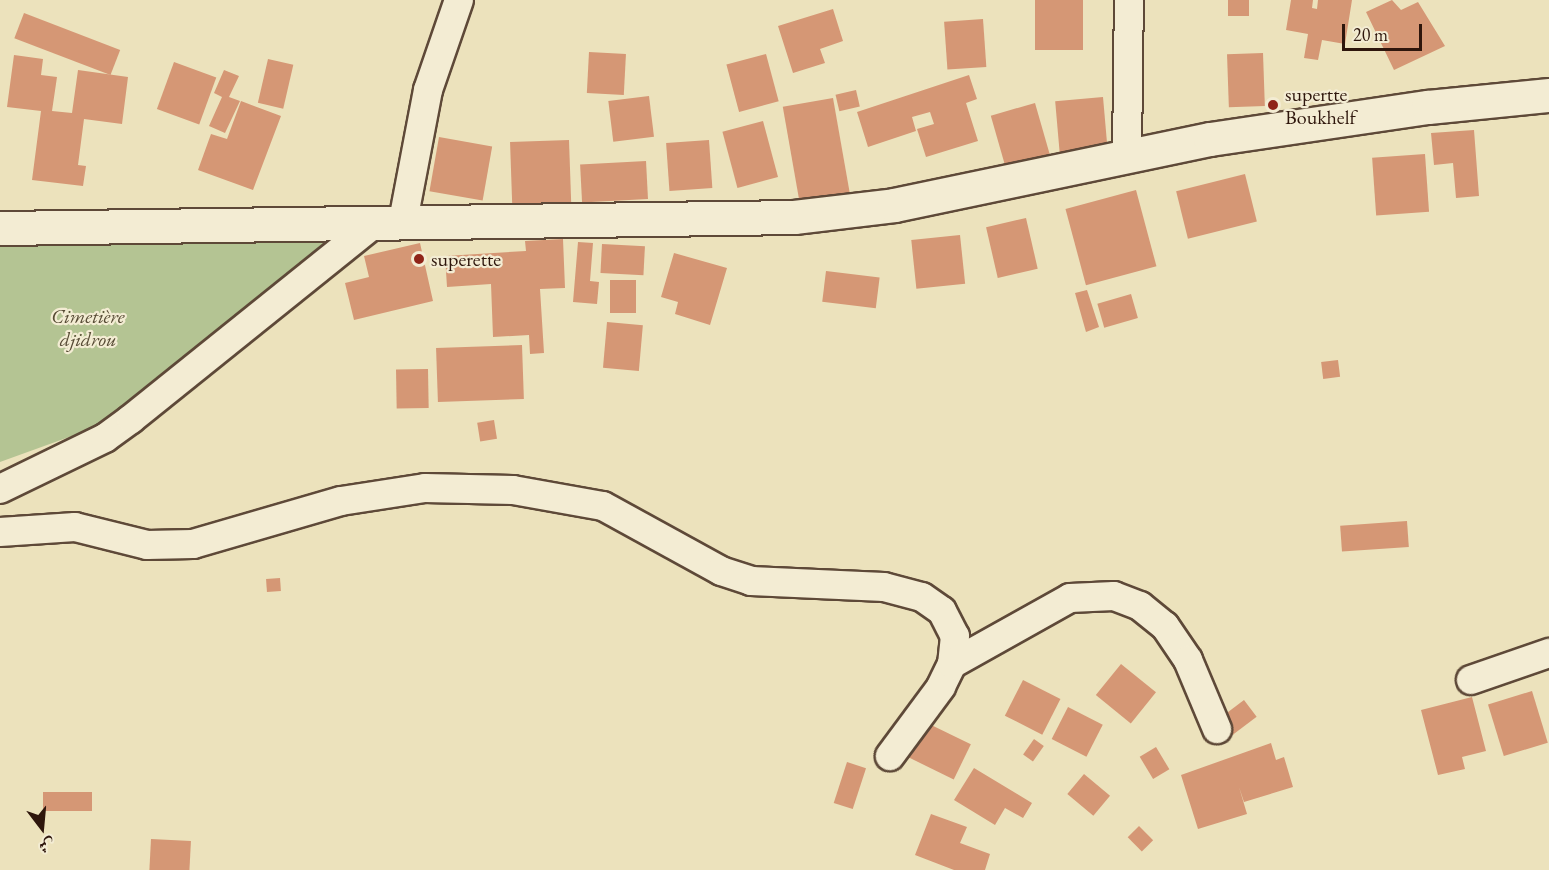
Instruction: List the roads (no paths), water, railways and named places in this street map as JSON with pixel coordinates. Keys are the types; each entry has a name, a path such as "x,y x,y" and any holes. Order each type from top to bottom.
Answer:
{"street":[{"path":"0,489 105,438 389,221 428,90 459,0"},
{"path":"1127,155 1129,0"},
{"path":"0,228 795,217 894,205 1127,155 1428,107 1549,95"},
{"path":"0,467 27,461 46,467"},
{"path":"0,532 75,527 147,545 174,546 211,540 380,493 462,488 561,496 603,506 721,571 751,581 884,587 922,597 942,611 955,636 952,664 941,687 890,756"},
{"path":"952,664 1070,598 1114,596 1140,606 1165,626 1192,669 1217,729"},
{"path":"1471,680 1549,653"}],"place":[{"name":"supertte Boukhelf","path":"1273,105"},
{"name":"superette","path":"419,259"}],"park label":[{"name":"Cimetière djidrou","path":"88,328"}]}
